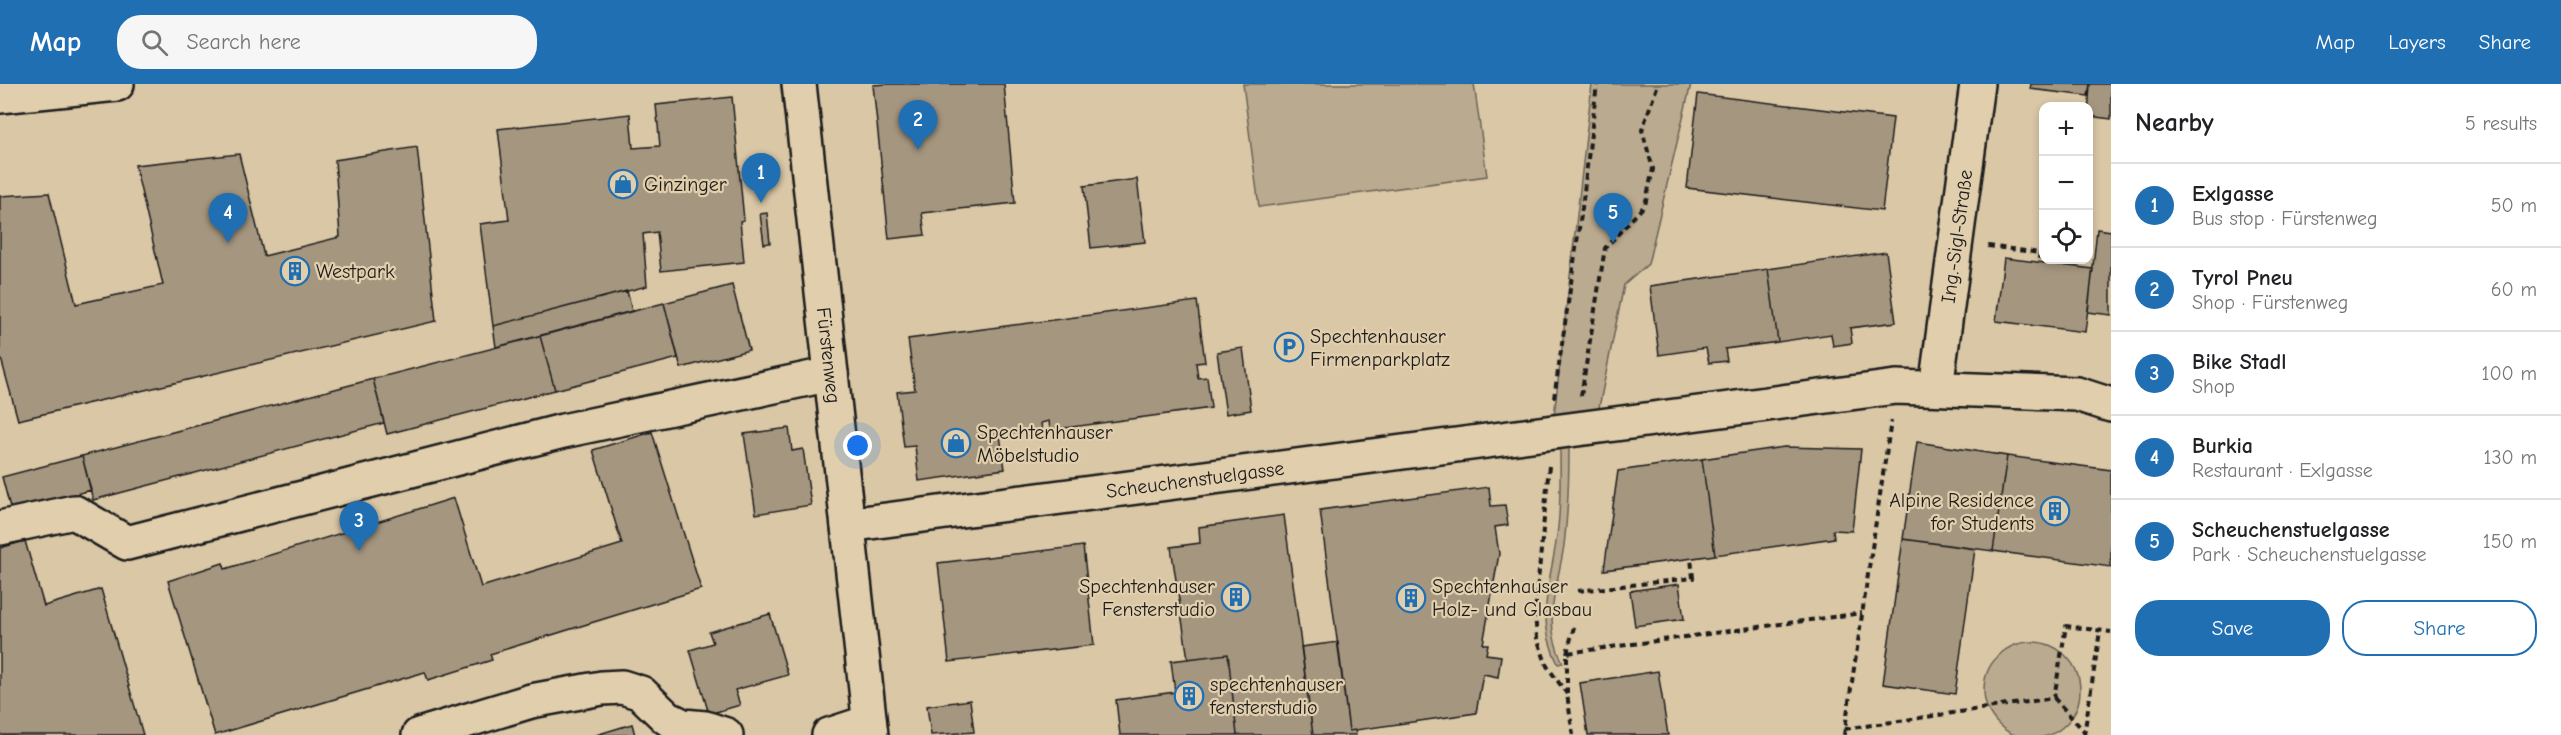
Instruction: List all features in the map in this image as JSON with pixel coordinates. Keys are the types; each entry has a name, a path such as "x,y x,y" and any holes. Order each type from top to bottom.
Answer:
{"street":[{"path":"0,96 117,84"},
{"name":"Fürstenweg","path":"799,84 870,729"},
{"name":"Ing.-Sigl-Straße","path":"1936,388 1977,84"},
{"path":"0,528 74,512 127,543 562,431 831,374"},
{"name":"Scheuchenstuelgasse","path":"848,525 1896,387 2077,394 2111,405"},
{"path":"419,735 531,701 602,688 622,687 641,693 667,718 675,722 726,735"},
{"path":"829,735 870,729"}],"path":[{"path":"1556,382 1582,208 1597,84"},
{"path":"1568,694 1547,666 1538,638 1535,613 1552,434 1581,399 1605,248 1645,205 1653,169 1642,130 1658,84"},
{"path":"1956,242 2040,253 2038,262"},
{"path":"1844,735 1896,387"},
{"path":"1578,591 1693,578 1691,558"},
{"path":"1567,653 1862,613"},
{"path":"1573,735 1568,694 1567,653 1575,623"},
{"path":"2054,698 2067,626 2111,632"},
{"path":"2085,733 2100,631"},
{"path":"1845,729 2054,698"},
{"path":"2054,698 2085,733"}],"shaded area":[{"path":"1243,84 1474,84 1487,176 1259,207"},
{"path":"1592,84 1691,84 1648,264 1624,285 1595,427 1552,434"},
{"path":"1569,447 1565,533 1552,618 1556,647 1563,663 1558,664 1547,629 1546,612 1559,517 1560,448"},
{"path":"2023,643 2041,643 2058,650 2072,664 2079,681 2079,699 2072,716 2058,730 2044,736 2020,736 2006,730 1992,716 1985,699 1985,681 1992,664 2006,650"}],"building":[{"path":"1004,84 1015,203 922,213 925,235 889,239 873,85"},
{"path":"2031,84 2090,84 2088,96 2030,89"},
{"path":"2090,84 2111,84 2111,119 2093,117 2093,102 2089,102"},
{"path":"1698,94 1893,118 1882,211 1687,188"},
{"name":"Ginzinger","path":"732,97 744,220 740,221 744,262 661,271 657,232 643,234 647,286 493,326 480,224 509,220 498,129 630,114 633,148 660,146 656,105"},
{"name":"Westpark","path":"417,147 436,321 18,420 0,355 0,196 49,193 76,304 163,285 135,165 239,154 264,256 340,237 335,160"},
{"path":"1137,179 1145,242 1091,248 1084,186"},
{"path":"767,213 770,243 764,244 760,214"},
{"path":"2097,229 2111,231 2111,315 2088,312"},
{"path":"1886,252 1896,322 1850,328 1852,343 1833,346 1831,334 1778,342 1768,269"},
{"path":"2004,258 2093,269 2085,332 1996,321"},
{"path":"1768,269 1778,342 1725,349 1727,361 1709,363 1706,348 1659,355 1650,286"},
{"path":"732,285 749,350 681,368 664,303"},
{"path":"627,291 632,311 496,347 493,326"},
{"path":"1197,301 1205,362 1196,363 1198,378 1207,377 1211,408 1050,430 1049,421 1041,423 1042,430 1000,435 1005,469 919,481 915,446 904,447 897,392 915,390 908,339"},
{"path":"664,303 678,358 555,390 540,336"},
{"path":"540,336 555,390 387,434 373,379"},
{"path":"1243,348 1251,410 1226,414 1217,352"},
{"path":"373,379 384,423 93,500 82,456"},
{"path":"789,428 792,451 803,449 811,505 756,514 744,434"},
{"path":"652,432 701,589 490,654 492,660 428,680 425,672 215,735 168,581 223,563 225,569 454,498 481,587 622,544 593,450"},
{"path":"1917,442 2007,456 1993,551 1903,539"},
{"path":"1784,447 1861,449 1852,531 1833,530 1834,538 1715,555 1702,459"},
{"path":"82,456 91,490 11,511 2,477"},
{"name":"Alpine Residence for Students","path":"2007,456 2111,470 2111,567 1993,551"},
{"path":"1702,459 1715,555 1604,570 1618,471"},
{"name":"Spechtenhauser Holz- und Glasbau","path":"1489,487 1491,506 1505,505 1508,525 1495,527 1499,554 1483,644 1488,644 1486,654 1501,656 1498,677 1483,674 1476,713 1349,731 1320,510"},
{"name":"Spechtenhauser Fensterstudio","path":"1284,515 1313,735 1237,735 1228,654 1188,659 1171,547 1200,543 1199,527"},
{"path":"1903,539 1975,549 1955,694 1883,684"},
{"path":"25,541 44,606 101,589 143,735 0,735 0,548"},
{"path":"1083,546 1094,645 949,662 938,563"},
{"path":"1679,584 1684,619 1635,626 1630,591"},
{"path":"770,614 788,675 735,690 740,705 709,714 690,650 713,643 709,632"},
{"path":"1338,642 1349,731 1355,730 1356,735 1313,735 1301,647"},
{"name":"spechtenhauser fensterstudio","path":"1228,654 1237,735 1120,735 1116,700 1175,692 1171,661"},
{"path":"1658,671 1668,735 1588,735 1580,683"},
{"path":"970,700 974,732 931,735 927,706"},
{"path":"632,724 635,735 596,735"}],"waterway":[{"path":"1616,220 1619,206"}],"place":[{"name":"Tyrol Pneu","path":"918,150"},
{"name":"Ginzinger","path":"623,184"},
{"name":"Exlgasse","path":"761,203"},
{"name":"Burkia","path":"228,243"},
{"name":"Scheuchenstuelgasse","path":"1613,243"},
{"name":"Westpark","path":"295,271"},
{"name":"Spechtenhauser Firmenparkplatz","path":"1289,347"},
{"name":"Spechtenhauser Möbelstudio","path":"956,443"},
{"name":"Alpine Residence for Students","path":"2055,511"},
{"name":"Bike Stadl","path":"359,551"},
{"name":"Spechtenhauser Fensterstudio","path":"1236,597"},
{"name":"Spechtenhauser Holz- und Glasbau","path":"1411,598"},
{"name":"spechtenhauser fensterstudio","path":"1189,696"}]}
